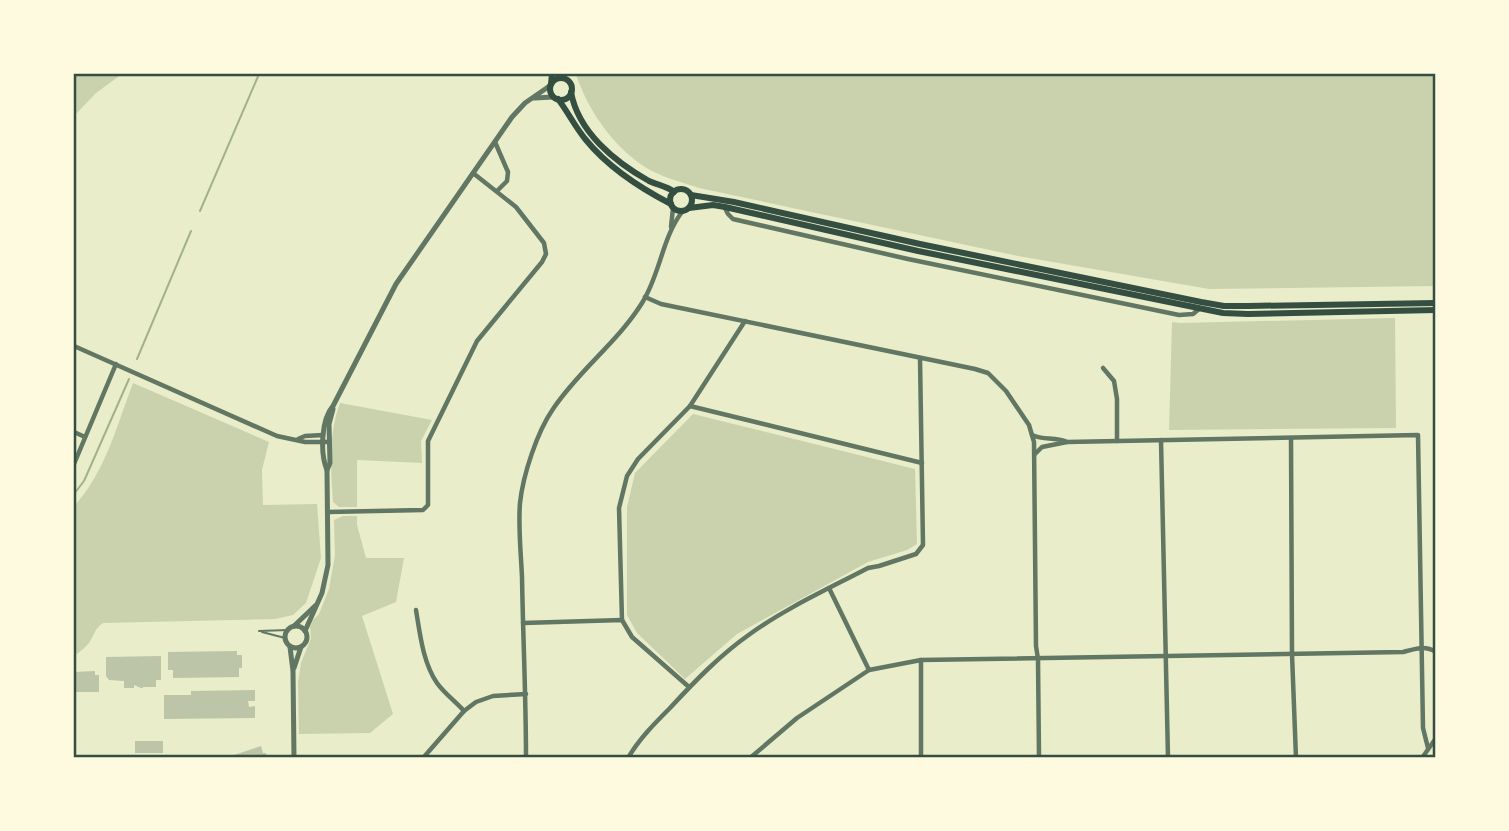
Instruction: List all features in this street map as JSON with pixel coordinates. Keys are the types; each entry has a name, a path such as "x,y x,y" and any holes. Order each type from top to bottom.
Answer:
{"main road":[{"path":"552,74 551,94 600,156 672,206 686,210 713,205 1199,309 1248,314 1436,310"},
{"path":"551,85 566,77 571,85 578,116 604,149 640,176 674,192"},
{"path":"556,98 568,97 571,92"},
{"path":"672,206 670,197 674,192 684,189 691,195 734,202 919,248 1224,306 1436,303"},
{"path":"686,210 693,200 691,195"}],"street":[{"path":"293,671 307,639 305,631 321,593 328,565 324,424 328,412 396,284 512,117 525,103 551,85"},
{"path":"534,98 556,98"},
{"path":"495,142 508,172 507,181 497,191"},
{"path":"328,512 423,510 429,505 428,441 477,341 547,254 544,243 516,207 473,173"},
{"path":"526,758 520,503 531,453 552,409 609,346 645,297 670,231 672,206"},
{"path":"725,208 730,217 739,221 916,261 1180,315 1193,314 1199,309"},
{"path":"670,231 686,210"},
{"path":"916,261 919,248"},
{"path":"645,297 662,304 988,373 1006,391 1029,425 1034,454 1039,758"},
{"path":"689,688 632,638 620,616 619,509 627,476 638,459 690,406 745,321"},
{"path":"74,346 277,436 305,442 326,438"},
{"path":"628,758 639,741 689,688 722,655 751,633 868,568 916,554 923,545 920,358"},
{"path":"74,464 116,365"},
{"path":"1103,368 1114,381 1117,441"},
{"path":"690,406 922,463"},
{"path":"74,432 85,437"},
{"path":"1032,435 1041,439 1067,442"},
{"path":"1034,454 1042,447 1067,442 1418,436 1423,728 1428,748"},
{"path":"1291,438 1292,654 1296,758"},
{"path":"1161,440 1168,758"},
{"path":"829,588 869,670"},
{"path":"294,758 293,671 290,647 285,638 291,628 315,606"},
{"path":"416,610 421,639 432,673 438,685 464,710"},
{"path":"523,623 622,620"},
{"path":"291,628 300,627 305,631"},
{"path":"290,647 301,648"},
{"path":"750,758 797,718 869,670 921,660 1403,652 1422,648 1436,652"},
{"path":"921,660 921,758"},
{"path":"424,758 464,710 476,702 493,696 526,694"},
{"path":"1422,758 1436,738"}],"lane":[{"path":"285,638 260,631 291,628"}],"green space":[{"path":"74,74 122,74 96,93 74,116"},
{"path":"576,74 1435,74 1435,286 1209,289 1018,256 699,188 652,171 627,153 605,130 588,103"},
{"path":"1395,318 1396,428 1169,430 1172,322"},
{"path":"133,383 269,442 262,470 263,505 317,504 321,558 306,603 293,615 275,619 103,623 87,645 74,656 74,506 102,464"},
{"path":"340,403 432,420 421,441 422,463 357,460 357,507 339,507 333,502 332,440"},
{"path":"693,414 915,469 917,544 907,550 868,562 737,634 685,679 637,633 627,615 627,507 635,473"},
{"path":"343,516 357,516 366,558 404,558 396,602 362,616 393,714 370,733 299,734 298,683 301,663 311,638 310,627 319,614 329,589 335,555 334,520"}],"building":[{"path":"237,651 237,655 242,655 239,677 173,678 173,670 168,670 168,652"},
{"path":"161,656 161,680 156,680 156,687 141,688 134,685 134,688 124,688 124,681 109,680 106,676 106,657"},
{"path":"95,671 95,675 99,675 99,692 74,692 74,672"},
{"path":"255,690 255,701 248,701 249,707 255,706 255,718 164,719 164,695 191,695 191,691"},
{"path":"135,741 163,741 163,753 135,753"},
{"path":"261,746 267,758 225,758"}],"waterway":[{"path":"200,211 259,74"},
{"path":"137,359 191,231"},
{"path":"74,494 84,481 129,379"}]}
